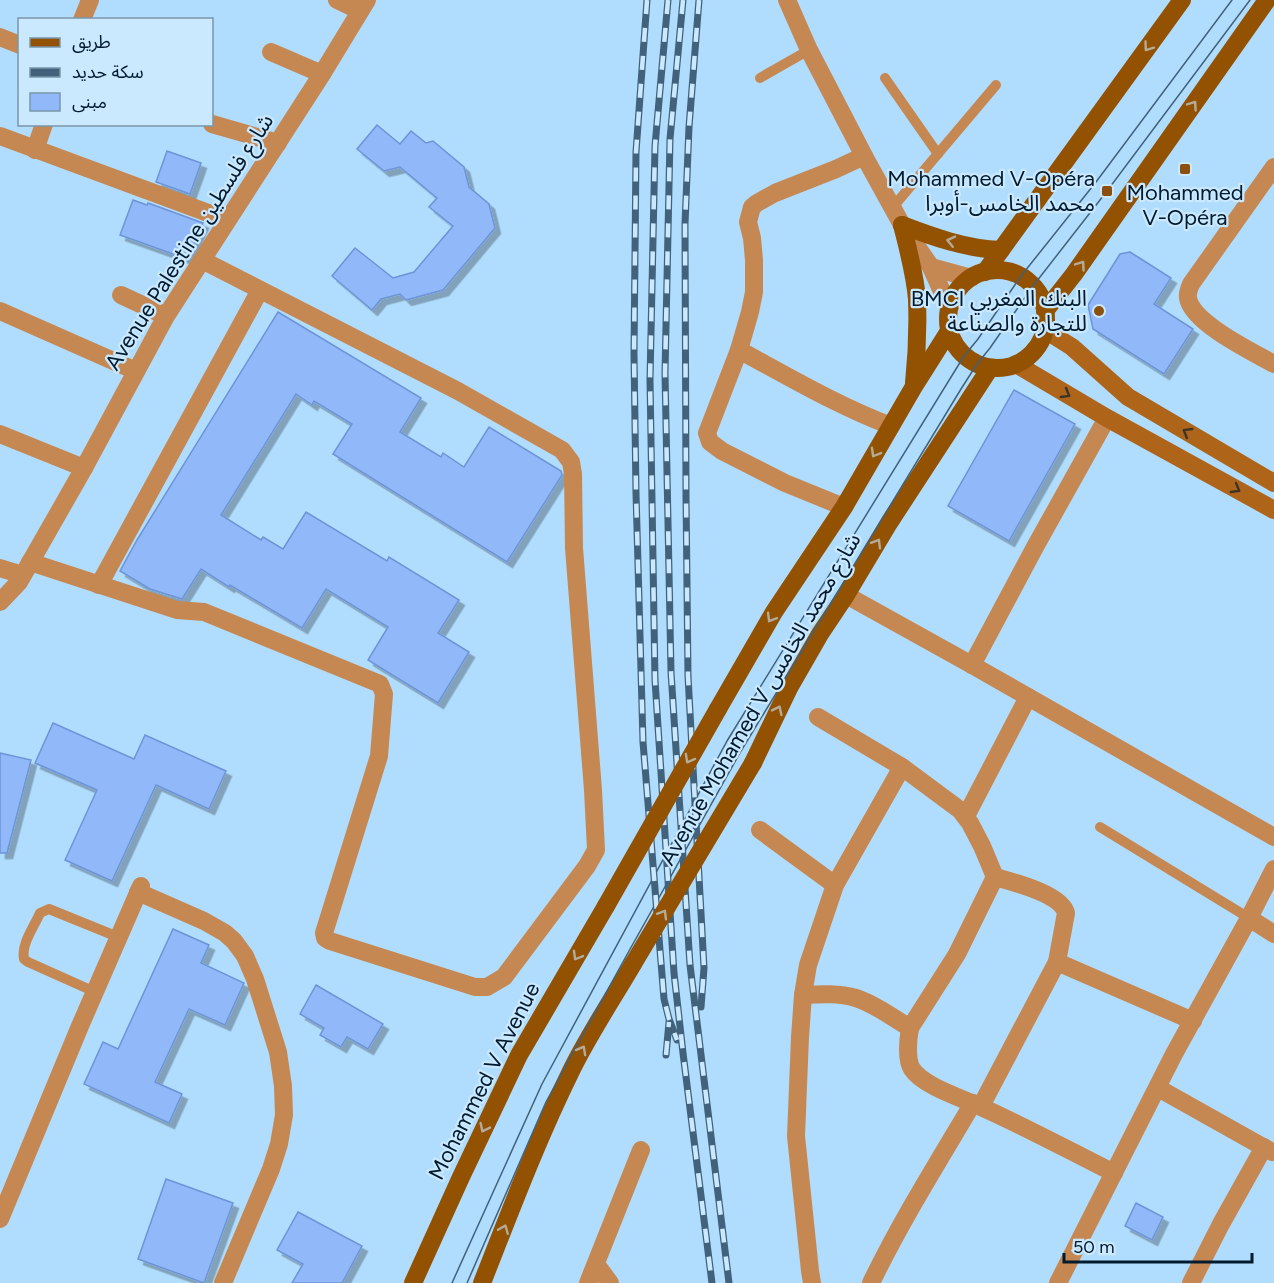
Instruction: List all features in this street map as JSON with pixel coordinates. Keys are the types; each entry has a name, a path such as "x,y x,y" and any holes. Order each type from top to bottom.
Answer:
{"main road":[{"path":"978,275 1003,270 1021,276 1033,286 1041,298 1046,311 1044,330 1039,344 1029,356 1016,364 1003,368 990,368 977,364 964,356 954,345 949,331 947,319 949,307 957,290 978,275 1000,250 1182,0"},
{"path":"1046,311 1267,0"},
{"path":"902,225 936,238 988,250 1000,250"},
{"path":"902,225 917,296 917,345 913,388"},
{"name":"Avenue Mohamed V شارع محمد الخامس","path":"606,906 774,612 844,507 949,331"},
{"name":"Avenue Mohamed V شارع محمد الخامس","path":"482,1283 556,1101 572,1069 753,763 789,688 820,634 990,368"},
{"name":"Mohammed V Avenue","path":"413,1283 519,1055 606,906"}],"street":[{"path":"83,18 90,0"},
{"path":"337,0 363,6"},
{"path":"787,0 809,50 864,156 902,225 931,267 949,307"},
{"name":"Avenue Palestine شارع فلسطين","path":"0,602 19,582 166,316 322,74 363,6"},
{"path":"0,37 18,44"},
{"path":"271,52 322,74"},
{"path":"213,124 278,143"},
{"path":"35,150 43,126"},
{"path":"0,136 227,220"},
{"path":"844,507 785,483 722,451 710,442 707,433 739,350 754,292 754,260 748,222 752,207 775,193 864,156"},
{"path":"1274,167 1191,284 1188,300 1196,314 1208,325 1274,364"},
{"path":"0,568 26,569 99,585 177,610 204,612 380,684 384,694 379,756 324,933 325,938 330,941 475,987 487,987 504,977 587,866 596,850 574,548 574,493 571,462 562,450 458,391 202,260"},
{"path":"931,267 978,275"},
{"path":"99,585 260,290"},
{"path":"121,295 166,316"},
{"path":"0,311 136,370"},
{"path":"1044,330 1072,347 1128,397 1274,483"},
{"path":"739,350 817,393 868,418 891,426"},
{"path":"1016,364 1107,418 1274,510"},
{"path":"972,665 1107,418"},
{"path":"0,434 84,468"},
{"path":"846,595 1274,837"},
{"path":"966,816 1028,696"},
{"path":"819,717 902,767 960,810 966,816 982,846 995,877 957,954 910,1028 908,1041 911,1068 930,1084 1114,1173"},
{"path":"812,1283 796,1136 803,994 808,966 836,885 902,767"},
{"path":"760,830 836,885"},
{"path":"1058,1283 1174,1054 1274,869"},
{"path":"871,1283 939,1160 977,1105 1057,962 1066,918 1064,907 1057,900 1035,890 995,877"},
{"path":"2,1209 139,889 204,921 234,941 245,956 255,979 278,1052 284,1115 279,1144 272,1169 223,1283"},
{"path":"1249,918 1274,934"},
{"path":"1057,962 1193,1021"},
{"path":"803,994 855,998 868,1003 910,1028"},
{"path":"1158,1088 1269,1150 1221,1224 1191,1283"},
{"path":"588,1283 641,1150"},
{"path":"596,1264 610,1283"}],"lane":[{"path":"760,78 809,50"},
{"path":"885,78 938,154"},
{"path":"893,207 996,85"},
{"path":"1100,827 1249,918"},
{"path":"95,992 32,965 24,959 29,936 40,913 49,909 118,937"}],"building":[{"path":"377,125 400,144 411,131 426,143 433,141 464,167 469,187 489,204 495,228 443,290 406,300 400,294 381,299 372,310 332,276 355,248 393,278 414,272 453,226 429,207 437,198 400,167 384,171 357,149"},
{"path":"167,151 201,163 190,194 156,182"},
{"path":"133,200 147,205 148,203 203,223 187,259 120,235"},
{"path":"1130,252 1171,278 1154,304 1193,329 1164,374 1093,329 1088,305 1120,254"},
{"path":"278,312 421,398 400,432 441,457 443,453 464,467 489,427 561,471 562,475 507,562 333,454 352,424 314,401 312,405 296,394 221,515 261,540 263,537 283,549 306,512 387,561 389,557 459,600 438,633 469,652 438,703 368,660 388,627 326,589 302,628 201,569 182,599 150,589 120,571"},
{"path":"1014,390 1075,424 1009,541 948,506"},
{"path":"53,723 134,759 145,735 226,771 209,809 156,785 112,881 65,860 97,790 35,763"},
{"path":"0,753 31,760 7,853 0,853"},
{"path":"173,929 209,945 201,963 244,983 225,1025 189,1009 155,1082 182,1094 169,1123 84,1084 103,1042 118,1049"},
{"path":"316,985 383,1024 368,1049 347,1037 341,1047 320,1035 324,1028 300,1014"},
{"path":"166,1179 233,1203 204,1283 138,1259"},
{"path":"1136,1203 1163,1217 1152,1240 1125,1226"},
{"path":"298,1212 362,1246 342,1283 292,1283 303,1264 277,1250"}],"tram line":[{"path":"452,1283 542,1084 727,741 964,356 1021,276 1096,182 1232,0"},
{"path":"467,1283 546,1102 629,951 741,751 961,389 1033,286 1250,0"}],"railway":[{"path":"647,0 636,152 634,354 643,742 664,999 677,1040"},
{"path":"668,0 655,146 650,380 655,680 674,973 712,1283"},
{"path":"683,0 670,139 665,373 671,672 690,965 729,1283"},
{"path":"699,0 689,127 685,224 688,676 704,968 701,1007"},
{"path":"666,1055 669,1022"}],"place":[{"name":"Mohammed V-Opéra","path":"1185,169"},
{"name":"Mohammed V-Opéra محمد الخامس-أوبرا","path":"1107,191"},
{"name":"BMCI البنك المغربي للتجارة والصناعة","path":"1099,311"}]}
